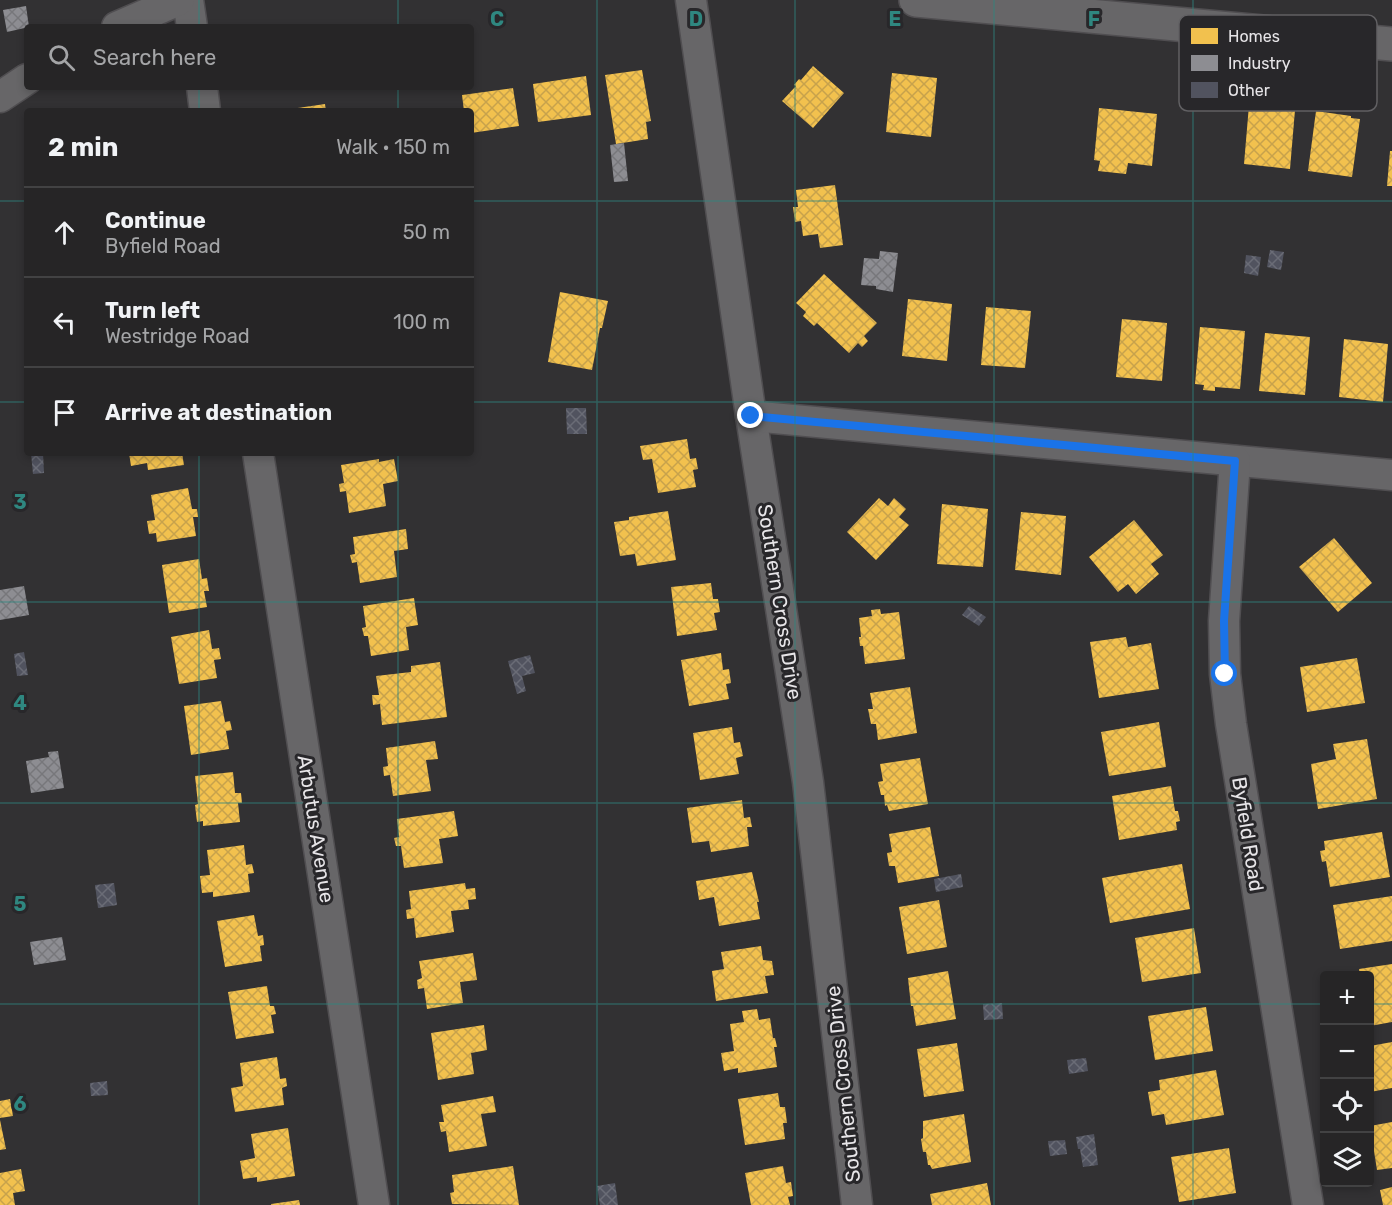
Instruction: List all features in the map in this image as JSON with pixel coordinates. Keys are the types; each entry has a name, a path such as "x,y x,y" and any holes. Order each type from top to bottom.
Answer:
{"street":[{"path":"124,24 179,0"},
{"path":"188,0 192,24"},
{"name":"Southern Cross Drive","path":"691,0 751,416 808,782 856,1205"},
{"path":"916,0 1179,24"},
{"path":"1377,43 1392,44"},
{"path":"0,98 24,81"},
{"path":"202,90 205,108"},
{"path":"751,416 1392,475"},
{"name":"Arbutus Avenue","path":"258,456 374,1205"},
{"name":"Byfield Road","path":"1235,461 1224,621 1225,674 1308,1205"}],"building: Homes":[{"path":"813,66 844,93 813,128 782,101 796,86 794,85 799,79 801,80"},
{"path":"642,70 651,121 646,122 648,139 616,144 605,75"},
{"path":"892,73 937,78 931,137 886,132"},
{"path":"586,76 591,115 538,122 533,84"},
{"path":"513,88 519,126 474,133 474,108 464,108 462,95"},
{"path":"325,104 326,108 298,108"},
{"path":"1099,108 1157,114 1152,166 1128,163 1126,174 1098,171 1100,161 1094,160"},
{"path":"1248,111 1295,111 1290,169 1244,164"},
{"path":"1316,111 1360,119 1352,177 1308,171"},
{"path":"1390,151 1392,151 1392,186 1387,186"},
{"path":"835,185 843,245 820,248 818,234 803,236 801,221 795,222 793,207 798,207 796,190"},
{"path":"824,274 877,323 864,336 868,341 862,347 858,343 849,353 817,323 814,326 803,316 806,312 796,303"},
{"path":"560,292 608,301 592,370 548,362"},
{"path":"908,299 952,304 947,361 902,356"},
{"path":"986,307 1031,311 1025,368 981,365"},
{"path":"1122,319 1167,323 1162,381 1116,377"},
{"path":"1200,327 1245,331 1240,389 1215,387 1215,391 1203,390 1204,385 1195,384"},
{"path":"1265,333 1310,337 1305,395 1259,391"},
{"path":"1344,339 1388,344 1383,402 1339,397"},
{"path":"687,439 690,459 696,458 698,469 693,470 696,487 658,493 652,459 643,460 640,446"},
{"path":"129,456 182,456 184,465 148,470 147,463 131,466"},
{"path":"379,459 379,462 394,459 398,481 383,484 386,506 349,513 346,491 340,492 339,484 344,483 341,465"},
{"path":"188,488 192,509 197,509 198,517 193,517 196,536 157,542 156,533 149,534 147,521 155,520 151,495"},
{"path":"879,498 888,506 894,498 906,509 899,517 909,525 876,560 847,532"},
{"path":"942,504 988,509 983,567 937,564"},
{"path":"668,511 676,560 637,566 635,554 620,556 614,522 629,520 629,517"},
{"path":"1021,512 1066,516 1061,575 1015,570"},
{"path":"1134,520 1163,555 1151,564 1159,574 1136,594 1128,584 1118,592 1089,557"},
{"path":"406,529 408,549 394,551 397,577 360,583 357,562 352,563 350,555 355,554 353,537"},
{"path":"1334,538 1372,583 1338,612 1299,567"},
{"path":"199,559 202,579 207,578 209,591 204,591 207,607 169,613 162,565"},
{"path":"711,583 713,599 718,599 720,612 714,613 717,630 677,636 671,587"},
{"path":"414,598 418,625 406,627 409,650 371,656 368,636 364,636 362,628 366,627 363,606"},
{"path":"880,609 881,614 899,612 905,659 865,664 863,646 860,646 859,618 872,616 871,610"},
{"path":"209,630 212,649 219,648 221,659 214,660 217,678 179,684 171,637"},
{"path":"1126,637 1128,647 1151,643 1159,689 1099,698 1090,642"},
{"path":"721,653 723,670 729,669 731,683 726,684 729,699 689,706 681,660"},
{"path":"1357,658 1365,703 1307,712 1300,667"},
{"path":"440,662 447,717 382,725 380,704 373,705 372,695 379,695 376,676 411,672 411,666"},
{"path":"910,687 917,733 878,740 876,724 871,724 868,709 873,709 870,693"},
{"path":"221,701 225,722 230,721 232,730 226,731 229,749 191,755 184,706"},
{"path":"1159,722 1166,767 1109,776 1101,732"},
{"path":"732,727 734,743 740,742 743,756 736,758 739,774 700,780 693,733"},
{"path":"1367,739 1377,799 1318,809 1311,764 1336,759 1333,744"},
{"path":"435,741 438,759 426,760 431,791 393,796 390,775 384,776 383,767 388,766 386,748"},
{"path":"920,758 928,804 889,811 887,805 885,806 884,795 881,795 878,782 883,781 880,764"},
{"path":"233,772 235,793 241,793 242,803 238,803 240,822 203,826 203,821 197,822 195,776"},
{"path":"1171,786 1175,811 1178,811 1180,821 1176,822 1177,830 1119,840 1112,796"},
{"path":"742,800 744,818 750,817 752,827 747,827 749,846 711,852 709,841 692,843 687,808"},
{"path":"454,811 458,836 439,839 443,863 404,868 401,846 396,846 394,838 399,837 397,819"},
{"path":"930,827 939,876 898,883 895,866 889,866 887,853 892,852 889,834"},
{"path":"1382,832 1390,877 1330,887 1326,861 1322,862 1320,851 1325,850 1324,841"},
{"path":"244,845 246,865 252,864 254,873 248,874 250,892 213,897 213,892 202,893 200,876 210,875 207,850"},
{"path":"1182,864 1190,909 1110,923 1102,878"},
{"path":"752,872 759,902 757,902 760,919 719,926 714,897 699,900 696,881"},
{"path":"465,883 466,889 475,888 476,899 468,900 469,909 451,911 454,932 416,938 414,918 407,919 406,910 411,909 409,891"},
{"path":"1392,896 1392,941 1340,949 1333,905"},
{"path":"939,900 947,947 907,954 899,907"},
{"path":"254,915 258,936 263,935 264,945 260,946 262,961 225,967 217,921"},
{"path":"1194,928 1201,973 1142,982 1135,938"},
{"path":"761,946 763,960 772,961 774,975 765,976 768,993 716,1001 712,971 724,969 721,952"},
{"path":"473,953 477,980 460,982 463,1003 427,1009 424,988 418,989 417,980 422,978 419,961"},
{"path":"1392,964 1392,1022 1374,1025 1374,971 1359,971 1359,969"},
{"path":"948,971 956,1019 916,1026 908,978"},
{"path":"267,986 270,1006 274,1006 276,1014 271,1015 274,1033 236,1039 228,992"},
{"path":"1206,1007 1213,1051 1155,1060 1148,1016"},
{"path":"757,1009 759,1020 770,1018 777,1047 774,1047 777,1067 738,1073 738,1068 724,1071 721,1053 734,1051 730,1024 744,1022 742,1011"},
{"path":"484,1025 487,1050 471,1053 474,1074 438,1080 431,1033"},
{"path":"1392,1042 1392,1088 1374,1091 1374,1045"},
{"path":"957,1043 964,1091 924,1097 917,1049"},
{"path":"277,1057 280,1079 286,1078 287,1086 282,1088 284,1105 235,1112 231,1088 243,1086 240,1063"},
{"path":"1216,1070 1224,1115 1166,1125 1164,1114 1152,1116 1148,1092 1160,1090 1159,1080"},
{"path":"778,1093 780,1107 785,1107 787,1123 783,1123 785,1139 745,1145 738,1099"},
{"path":"493,1096 496,1112 481,1114 487,1146 449,1152 446,1131 441,1132 439,1122 444,1122 441,1105"},
{"path":"10,1099 13,1116 0,1118 0,1101"},
{"path":"964,1114 971,1162 932,1169 928,1165 926,1152 923,1152 921,1139 923,1138 923,1121"},
{"path":"0,1120 6,1149 0,1150"},
{"path":"1392,1122 1392,1168 1377,1170 1374,1125"},
{"path":"288,1128 295,1176 257,1182 257,1177 243,1179 240,1161 255,1158 251,1134"},
{"path":"1229,1148 1236,1193 1179,1202 1171,1157"},
{"path":"513,1166 519,1205 452,1204 450,1193 454,1192 452,1175"},
{"path":"783,1166 786,1183 791,1182 793,1196 788,1197 790,1205 751,1205 745,1173"},
{"path":"21,1169 25,1191 13,1193 15,1205 0,1205 0,1173"},
{"path":"987,1183 991,1205 932,1205 930,1194"},
{"path":"1392,1187 1392,1205 1383,1205 1380,1190"},
{"path":"299,1200 300,1205 271,1205 271,1204"}],"building: Industry":[{"path":"26,6 29,24 24,24 24,28 7,32 3,10"},
{"path":"624,143 628,181 614,182 610,145"},
{"path":"880,251 898,253 893,292 876,289 876,286 861,285 864,258 879,259"},
{"path":"24,586 29,615 0,620 0,590"},
{"path":"58,751 64,788 31,793 26,761 49,757 48,752"},
{"path":"62,937 66,960 34,965 30,942"}],"building: Other":[{"path":"1270,250 1284,252 1281,270 1267,267"},
{"path":"1246,255 1261,257 1258,276 1244,273"},
{"path":"566,408 586,408 587,434 567,434"},
{"path":"31,456 43,456 44,473 33,474"},
{"path":"969,606 986,617 979,626 962,615"},
{"path":"24,652 28,675 17,676 14,654"},
{"path":"530,655 535,673 522,676 526,691 517,694 508,661"},
{"path":"961,874 963,887 936,892 934,879"},
{"path":"114,883 117,905 98,908 95,885"},
{"path":"1002,1003 1003,1019 984,1020 983,1004"},
{"path":"1086,1058 1088,1071 1069,1074 1067,1060"},
{"path":"107,1081 108,1095 91,1096 90,1083"},
{"path":"1094,1134 1098,1165 1083,1167 1076,1137"},
{"path":"1065,1140 1067,1154 1050,1156 1048,1141"},
{"path":"615,1183 618,1205 600,1205 597,1186"}],"route":[{"path":"751,416 1235,461 1224,621 1225,674"}]}
